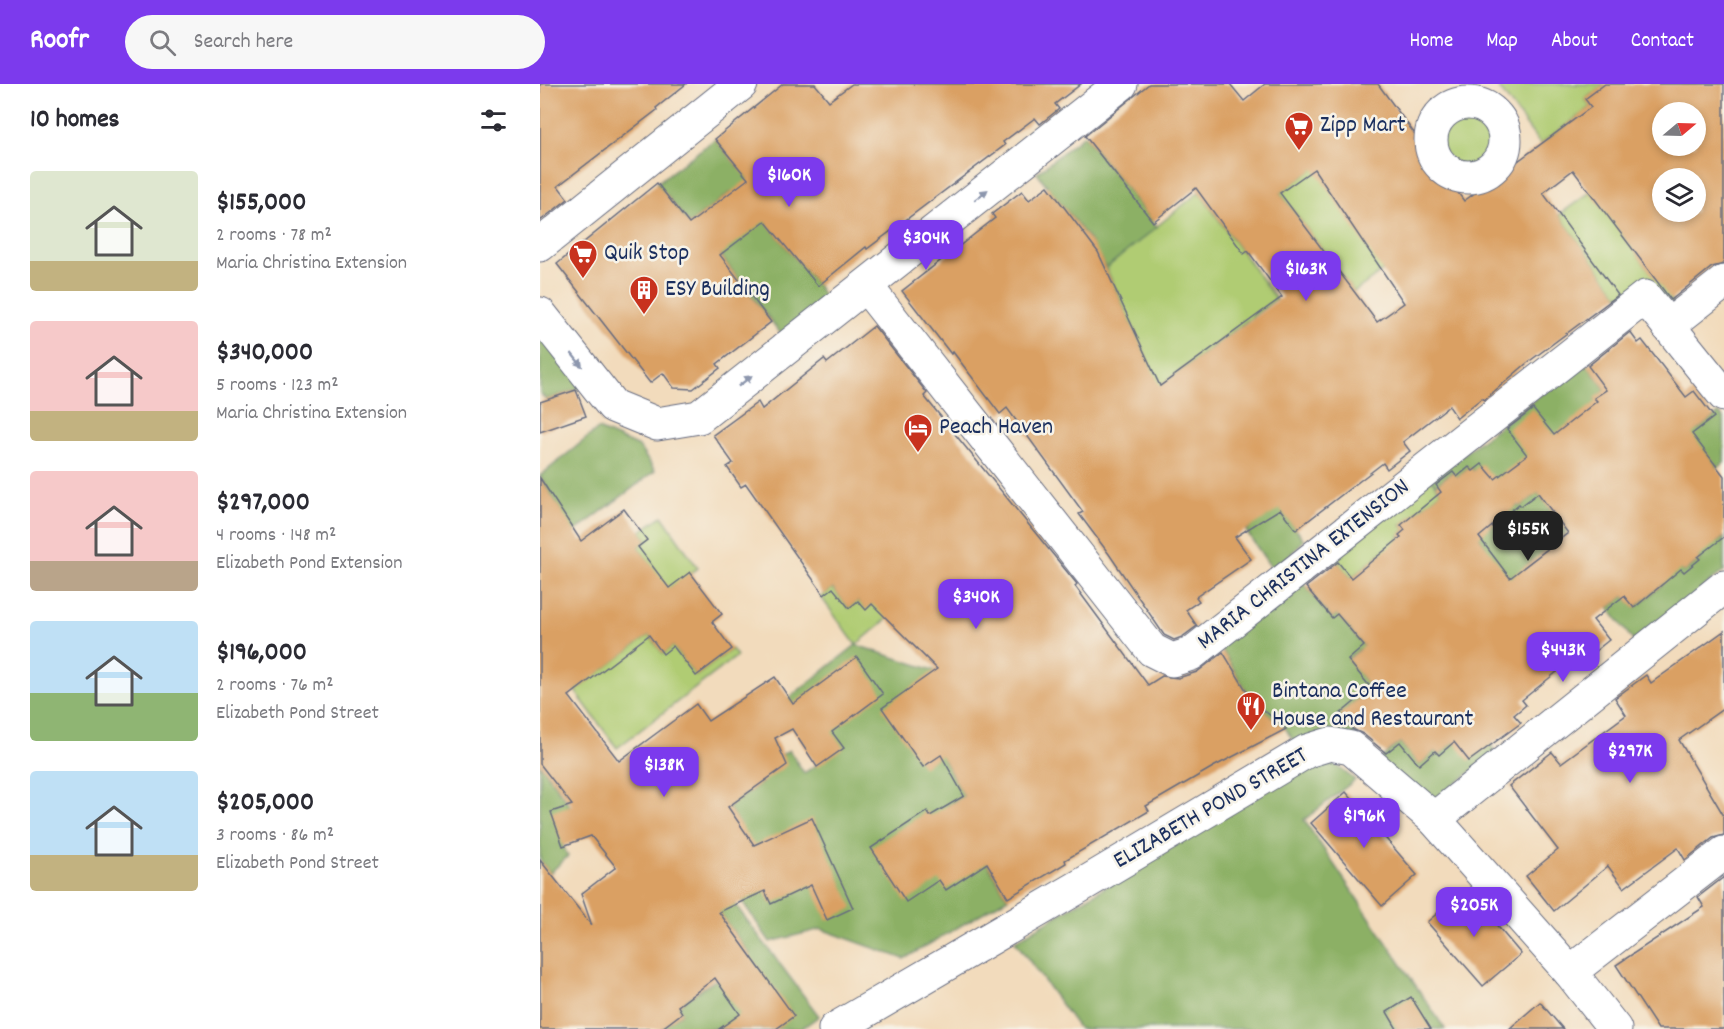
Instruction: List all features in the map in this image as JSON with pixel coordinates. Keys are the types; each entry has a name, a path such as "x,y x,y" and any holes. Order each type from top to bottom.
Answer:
{"street":[{"path":"540,245 741,84"},
{"path":"540,314 613,406 657,424 699,417 1121,84"},
{"path":"1486,96 1500,119 1506,135 1504,152 1495,166 1481,176 1464,178 1449,172 1437,160 1431,144 1433,127 1442,98 1456,104 1472,102 1486,96"},
{"path":"1724,282 1668,326 1724,395"},
{"name":"MARIA CHRISTINA EXTENSION","path":"866,286 1152,650 1172,660 1191,654 1645,297 1668,326"},
{"path":"1434,819 1724,587"},
{"name":"ELIZABETH POND STREET","path":"835,1029 1306,751 1330,744 1351,748 1434,819 1570,972 1615,1029"},
{"path":"1570,972 1724,853"}],"green space":[{"path":"1496,84 1605,84 1585,99 1591,107 1540,144"},
{"path":"1463,112 1473,112 1483,116 1491,124 1495,139 1491,154 1483,162 1473,166 1463,166 1453,162 1445,154 1441,144 1441,134 1445,124 1453,116"},
{"path":"1084,135 1157,227 1106,268 1088,238 1037,173"},
{"path":"1359,136 1431,235 1354,292 1280,193"},
{"path":"715,139 755,187 767,223 818,286 825,298 781,334 720,255 731,192 689,224 657,183"},
{"path":"1611,177 1621,233 1675,304 1618,295 1559,215"},
{"path":"1199,192 1276,299 1160,388 1106,268"},
{"path":"540,324 585,384 578,389 546,400 540,393"},
{"path":"1584,361 1606,390 1595,399 1597,401 1604,504 1493,479 1469,467 1457,477 1452,472 1436,485 1431,479"},
{"path":"1719,413 1724,419 1724,463 1718,468 1689,433 1699,429"},
{"path":"598,429 639,447 655,471 540,558 562,513 540,476"},
{"path":"1244,459 1304,540 1274,572 1246,531 1250,527"},
{"path":"1431,479 1441,492 1401,525 1405,530 1399,535 1400,551 1381,553 1351,578 1333,557"},
{"path":"1538,493 1553,513 1603,504 1510,579 1440,586 1486,547 1474,530 1516,506 1521,506"},
{"path":"662,516 698,568 668,589 638,547 647,540 641,531"},
{"path":"1714,535 1718,542 1724,537 1724,571 1634,642 1609,608 1624,596 1635,608 1663,584 1664,577 1678,566 1684,572 1700,560 1693,550"},
{"path":"1303,583 1332,618 1337,614 1372,656 1360,649 1348,659 1371,688 1340,714 1362,742 1294,742 1286,729 1252,700 1219,645"},
{"path":"896,584 887,619 856,645 821,597 833,588 849,608 858,601 866,609"},
{"path":"649,635 663,654 673,646 696,676 732,649 737,656 617,748 575,691"},
{"path":"856,645 952,676 971,744 943,759 964,796 947,806 982,855 1008,898 904,959 821,929 770,942 706,849 740,825 728,807 762,783 765,766 789,750 804,773 823,761 789,698"},
{"path":"1400,742 1419,765 1435,751 1439,755 1454,742 1491,744 1495,753 1433,801 1378,761"},
{"path":"1324,756 1355,780 1304,820 1445,1029 1079,1029 1015,941"},
{"path":"540,764 570,806 563,846 568,856 550,873 540,860"},
{"path":"719,883 819,1016 801,1029 661,1029 682,1013 678,1006 751,955 712,903"}],"building":[{"path":"540,84 686,84 656,108 657,110 558,186 568,199 540,221"},
{"path":"783,84 815,84 829,101 852,84 1081,84 1055,104 1059,109 1040,124 1035,118 1003,142 1005,145 867,249 866,247 818,286 765,221 720,255 771,322 717,364 720,368 693,389 674,388 663,373 650,383 557,264 657,183 689,224 748,179 715,139"},
{"path":"1149,84 1230,84 1244,101 1265,84 1378,84 1464,201 1591,107 1585,99 1605,84 1724,84 1724,264 1712,267 1671,300 1573,170 1543,193 1618,295 1527,363 1484,400 1482,398 1457,418 1449,406 1403,442 1410,451 1387,469 1383,463 1296,530 1280,509 1235,537 1251,559 1196,597 1199,601 1186,610 1197,626 1174,640 1164,635 1079,514 1083,512 1007,408 1000,414 953,352 951,354 902,291 995,218 992,214 1022,191 1029,200 1048,186 1098,252 1160,386 1282,297 1248,251 1244,254 1196,188 1153,222 1085,136","holes":["1314,169 1404,303 1377,322 1280,193"]},
{"path":"874,326 927,393 924,396 1077,584 1075,586 1148,685 1162,676 1178,678 1197,672 1223,652 1252,700 1286,729 1213,767 1146,806 1149,811 1065,860 1066,863 1008,898 987,863 946,890 939,880 906,902 871,848 927,811 930,816 964,796 941,755 923,767 882,708 937,669 872,604 866,610 858,601 849,608 833,588 824,595 746,484 741,487 727,467 733,463 713,435 758,402 762,409 824,359 827,363"},
{"path":"1630,332 1638,343 1642,340 1686,397 1694,391 1714,417 1692,434 1724,476 1724,537 1698,557 1700,559 1684,572 1681,569 1634,608 1624,596 1593,620 1609,640 1578,665 1573,659 1522,700 1526,705 1514,715 1521,723 1469,761 1454,742 1439,755 1435,751 1419,765 1400,742 1386,753 1363,734 1352,729 1340,714 1371,688 1348,660 1364,646 1337,614 1332,618 1306,587 1338,562 1351,578 1401,537 1399,535 1405,530 1401,525 1441,492 1436,485 1453,472 1457,477 1469,467 1473,471 1482,464 1495,479 1527,455 1507,429 1533,409 1554,435 1597,401 1594,398 1606,390 1588,366","holes":["1538,493 1568,533 1510,578 1479,537 1519,504 1521,506"]},
{"path":"576,390 586,416 540,432 540,402"},
{"path":"540,478 581,541 624,509 647,540 638,547 669,588 690,572 722,614 712,622 732,649 696,676 673,646 663,654 649,635 569,696 619,761 696,704 708,721 775,677 793,704 857,657 883,694 832,732 844,748 817,767 792,729 775,738 787,765 728,807 754,845 812,818 853,908 827,920 811,885 771,904 765,891 719,912 794,1016 776,1029 719,1029 740,1014 715,978 678,1006 682,1013 661,1029 540,1029 540,860 592,926 581,894 616,867 591,836 563,846 551,812 572,805 540,764"},
{"path":"1724,631 1724,708 1679,740 1724,816 1724,835 1713,838 1685,860 1678,848 1624,888 1608,866 1554,911 1526,876 1558,850 1509,786 1552,752 1561,763 1626,715 1615,698 1646,675 1651,683"},
{"path":"1346,792 1417,875 1382,906 1311,823"},
{"path":"1724,877 1724,1029 1658,1029 1616,965 1704,907 1698,897"},
{"path":"1466,889 1521,954 1483,986 1427,922"},
{"path":"1411,997 1431,1029 1397,1029 1387,1012"},
{"path":"1540,1002 1563,1029 1509,1029"}],"place":[{"name":"Zipp Mart","path":"1299,152"},
{"name":"Quik Stop","path":"583,280"},
{"name":"ESY Building","path":"644,316"},
{"name":"Peach Haven","path":"918,454"},
{"name":"Bintana Coffee House and Restaurant","path":"1251,732"}]}
